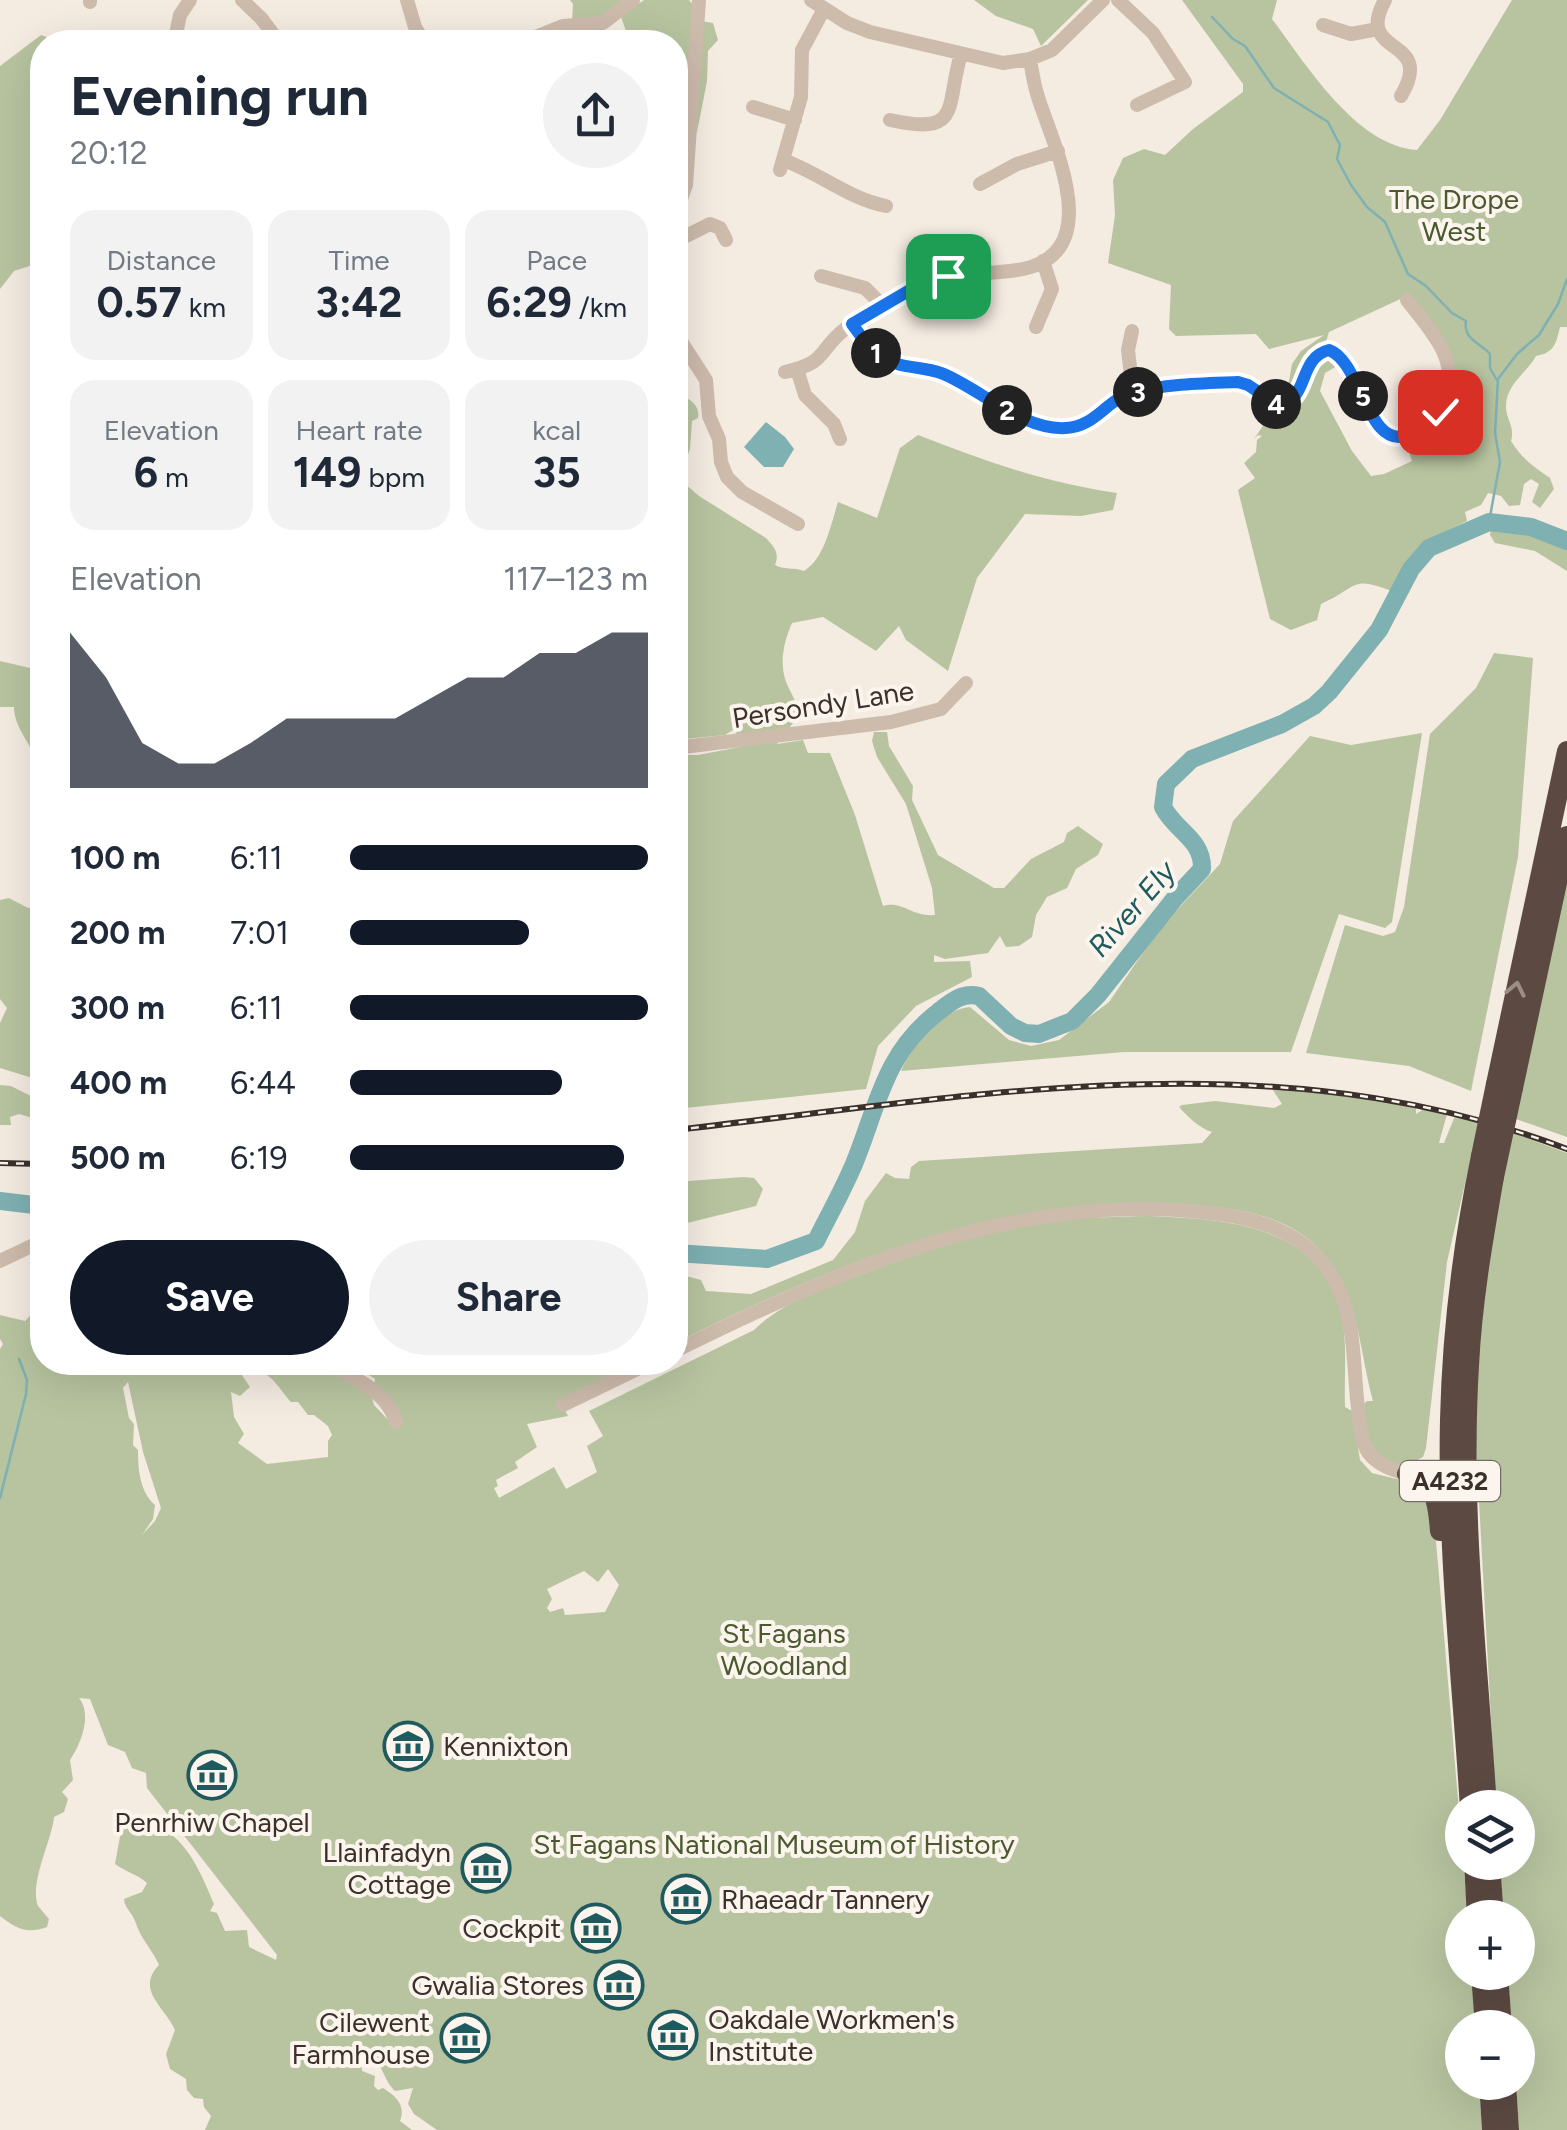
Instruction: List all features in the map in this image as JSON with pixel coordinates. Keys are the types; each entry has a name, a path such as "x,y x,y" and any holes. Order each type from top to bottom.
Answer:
{"highway":[{"name":"A4232","path":"1486,1790 1470,1548 1467,1406 1474,1304 1505,1086 1567,751"},
{"name":"A4232","path":"1468,1790 1450,1438 1454,1340 1481,1156 1505,1086 1567,836"},
{"path":"1407,1474 1430,1467 1438,1457 1447,1325 1469,1218"},
{"path":"1407,1474 1429,1486 1438,1507 1467,1790"},
{"path":"1490,2100 1492,2130"},
{"path":"1507,2100 1509,2130"}],"street":[{"path":"177,30 180,15 190,0"},
{"path":"242,0 270,30"},
{"path":"407,0 417,30"},
{"path":"554,30 603,23 633,0"},
{"path":"688,163 699,0"},
{"path":"886,206 840,190 803,167 782,165 802,92 802,50 817,4 870,32 1003,64 1030,59 1058,45 1103,0"},
{"path":"1118,0 1153,33 1185,82 1137,105"},
{"path":"1386,0 1378,14 1378,29 1384,40 1410,60 1412,72 1401,96"},
{"path":"1323,25 1351,34 1378,29"},
{"path":"890,120 924,127 942,119 952,102 962,54"},
{"path":"840,439 834,424 805,395 791,370 823,356 852,324 936,279 1017,270 1043,261 1061,242 1069,220 1068,190 1038,98 1030,59"},
{"path":"753,107 794,120"},
{"path":"980,184 1011,166 1058,151"},
{"path":"688,236 710,224 720,228 726,240"},
{"path":"1036,327 1052,289 1043,261"},
{"path":"821,276 865,288 884,307"},
{"path":"852,324 886,360 939,372 1001,407 1054,428 1087,423 1133,392 1238,382 1278,405 1288,404 1296,398 1308,363 1329,350 1347,364 1379,426 1390,436 1400,438 1434,420 1445,401 1450,380 1440,344 1408,300"},
{"path":"1132,331 1123,349 1133,392"},
{"path":"688,352 706,380 709,416 728,477 742,492 798,524"},
{"name":"Persondy Lane","path":"688,746 891,722 941,708 966,682"},
{"path":"688,1345 822,1282 966,1232 1034,1218 1107,1210 1230,1215 1287,1233 1306,1247 1332,1276 1349,1319 1365,1446 1380,1463 1407,1474"},
{"path":"0,1261 30,1247"},
{"path":"348,1375 388,1405 391,1423"},
{"path":"563,1406 626,1375"}],"green space":[{"path":"570,0 625,0 638,4 644,0 689,0 695,20 713,23 718,40 708,51 707,81 697,132 688,137 688,30 626,30 621,17 572,22"},
{"path":"974,0 1088,0 1041,46 1033,29 996,16"},
{"name":"The Drope West","path":"1182,0 1277,0 1272,19 1334,100 1373,134 1417,150 1440,120 1512,0 1567,0 1567,327 1560,327 1553,347 1536,356 1517,380 1506,408 1511,441 1524,458 1550,478 1554,489 1540,508 1532,502 1539,484 1531,479 1524,484 1520,505 1509,506 1501,496 1488,493 1481,505 1465,512 1467,521 1425,542 1396,593 1370,584 1356,585 1321,604 1317,620 1291,630 1270,619 1238,490 1255,478 1244,463 1256,452 1257,440 1262,436 1254,439 1273,411 1293,405 1325,357 1334,359 1339,365 1325,373 1320,391 1352,451 1371,476 1412,461 1409,452 1435,441 1430,428 1437,427 1445,434 1461,407 1451,399 1454,379 1409,295 1329,332 1325,345 1310,355 1285,399 1276,399 1289,381 1292,364 1301,351 1324,335 1269,349 1256,334 1176,336 1169,329 1171,285 1108,263 1115,215 1113,180 1123,158 1144,149 1165,155 1243,92 1243,84"},
{"path":"30,43 30,266 14,271 0,289 0,66"},
{"path":"688,398 698,413 692,421 688,454"},
{"path":"918,435 1016,470 1117,493 1113,510 1081,516 1025,514 977,578 948,671 906,640 899,626 876,651 823,617 792,623 783,667 799,715 777,744 803,740 808,753 830,753 855,815 883,906 896,905 935,915 932,888 906,804 877,757 872,741 874,732 887,732 889,746 913,786 912,800 938,855 994,888 1004,888 1031,859 1064,842 1067,833 1078,826 1103,844 1098,855 1076,869 1067,888 1047,897 1036,915 1032,937 1019,946 1006,947 1000,936 988,953 945,959 934,955 934,962 970,961 972,977 916,1006 878,1046 866,1089 688,1108 688,755 740,747 735,729 725,735 688,739 688,486 766,538 774,547 775,565 804,571 817,558 826,540 838,502 877,518 900,448"},
{"path":"1499,526 1567,547 1567,571 1535,551 1495,543 1491,529"},
{"path":"1494,653 1533,658 1518,857 1471,1091 1409,1066 1306,1053 1345,925 1383,936 1395,932 1404,907 1430,734 1476,688"},
{"path":"0,661 30,668 30,747 14,707 0,707"},
{"path":"1422,733 1392,922 1385,928 1339,914 1291,1052 1124,1052 901,1071 912,1050 938,1022 970,1007 1009,1040 1031,1046 1059,1040 1109,1002 1160,928 1220,864 1233,821 1310,736 1351,745"},
{"path":"1567,880 1567,1137 1516,1119"},
{"path":"9,898 30,908 30,1077 0,1068 0,1023 7,1008 0,999 0,900"},
{"path":"0,1085 30,1096 30,1117 19,1114 10,1117 11,1125 0,1125"},
{"path":"1271,1087 1396,1103 1416,1108 1416,1114 1424,1109 1447,1114 1439,1143 1444,1143 1455,1116 1479,1123 1447,1262 1426,1448 1423,1457 1406,1466 1384,1459 1372,1446 1363,1405 1373,1401 1351,1304 1334,1268 1322,1252 1295,1230 1232,1209 1128,1203 1060,1208 993,1220 863,1260 688,1337 688,1276 701,1280 706,1291 751,1294 833,1260 855,1232 865,1201 886,1173 909,1179 911,1167 919,1161 1202,1143 1212,1132 1198,1125 1179,1107 1182,1105 1215,1101 1274,1108 1282,1104"},
{"path":"1513,1133 1567,1153 1567,2130 1519,2130 1517,2100 1535,2100 1535,2010 1511,2010 1509,1990 1535,1990 1535,1900 1503,1900 1501,1880 1535,1880 1535,1790 1495,1790 1475,1429 1481,1312 1491,1230"},
{"path":"754,1178 763,1189 756,1206 688,1223 688,1181"},
{"path":"1135,1216 1240,1225 1295,1246 1317,1265 1333,1290 1343,1323 1345,1407 1352,1411 1360,1460 1372,1473 1409,1482 1433,1506 1457,1790 1445,1790 1445,1880 1465,1880 1467,1900 1445,1900 1445,1990 1473,1990 1474,2010 1445,2010 1445,2100 1480,2100 1482,2130 437,2130 414,2114 408,2104 413,2088 395,2091 369,2054 361,2056 362,2071 375,2076 374,2086 378,2090 383,2088 396,2098 402,2110 400,2121 412,2130 205,2130 211,2116 203,2099 194,2098 187,2090 186,2079 170,2069 166,2054 175,2030 154,1998 150,1982 159,1965 124,1899 142,1892 147,1883 115,1864 121,1831 142,1821 168,1832 195,1864 214,1904 210,1911 217,1913 225,1931 247,1930 249,1947 276,1960 277,1955 147,1788 146,1773 132,1768 125,1752 108,1745 90,1699 79,1698 85,1720 82,1737 70,1760 73,1780 62,1792 68,1799 64,1812 54,1817 36,1886 38,1906 49,1919 47,1927 22,1929 0,1916 0,1315 25,1321 30,1316 30,1375 242,1375 250,1387 240,1396 231,1392 234,1417 244,1434 238,1443 267,1464 328,1457 332,1435 328,1426 308,1415 298,1402 291,1402 265,1375 351,1375 371,1394 374,1405 391,1423 374,1386 375,1379 369,1375 612,1375 561,1402 568,1416 527,1424 537,1447 515,1462 518,1468 496,1480 498,1486 494,1488 499,1498 554,1467 566,1489 597,1472 587,1446 603,1436 589,1411 662,1375 688,1375 688,1362 754,1330 789,1305 929,1251 1029,1225","holes":["128,1382 143,1452 161,1508 142,1535 153,1519 155,1505 146,1494 138,1450 133,1445 134,1424 129,1418 123,1388","608,1569 619,1585 605,1612 565,1615 563,1608 550,1612 547,1608 552,1599 547,1589 584,1571 598,1582"]}],"water":[{"path":"766,422 794,449 783,467 764,467 744,447"}],"waterway":[{"path":"1212,17 1245,46 1274,88 1328,122 1340,145 1337,159 1367,207 1385,222 1408,274 1466,321 1467,333 1490,354 1490,368 1498,382"},
{"path":"1489,522 1500,462 1495,433 1498,379 1517,354 1539,335 1558,304 1567,279"},
{"name":"River Ely","path":"688,1254 767,1259 816,1241 854,1164 894,1063 920,1028 952,1001 967,995 979,996 1011,1026 1025,1033 1039,1034 1072,1021 1202,869 1194,843 1163,807 1166,784 1192,759 1282,724 1314,706 1379,630 1411,569 1429,548 1489,522 1531,527 1567,541"},
{"name":"River Ely","path":"0,1201 30,1205"},
{"path":"0,1498 26,1394 27,1380 19,1359"}],"railway":[{"path":"688,1128 1013,1092 1124,1085 1236,1085 1347,1094 1457,1115 1567,1149"},
{"path":"0,1163 30,1164"}],"place":[{"name":"Kennixton","path":"408,1746"},
{"name":"Penrhiw Chapel","path":"212,1775"},
{"name":"Llainfadyn Cottage","path":"486,1868"},
{"name":"Rhaeadr Tannery","path":"686,1899"},
{"name":"Cockpit","path":"596,1928"},
{"name":"Gwalia Stores","path":"619,1985"},
{"name":"Oakdale Workmen's Institute","path":"673,2035"},
{"name":"Cilewent Farmhouse","path":"465,2038"}],"route":[{"path":"948,276 910,290 852,324 886,360 939,372 1013,413 1054,428 1087,423 1133,392 1238,382 1278,405 1288,404 1299,392 1308,363 1324,350 1334,351 1347,364 1379,426 1390,436 1400,438 1414,433 1440,412"}],"park label":[{"name":"St Fagans Woodland","path":"784,1649"},
{"name":"St Fagans National Museum of History","path":"774,1844"}]}
